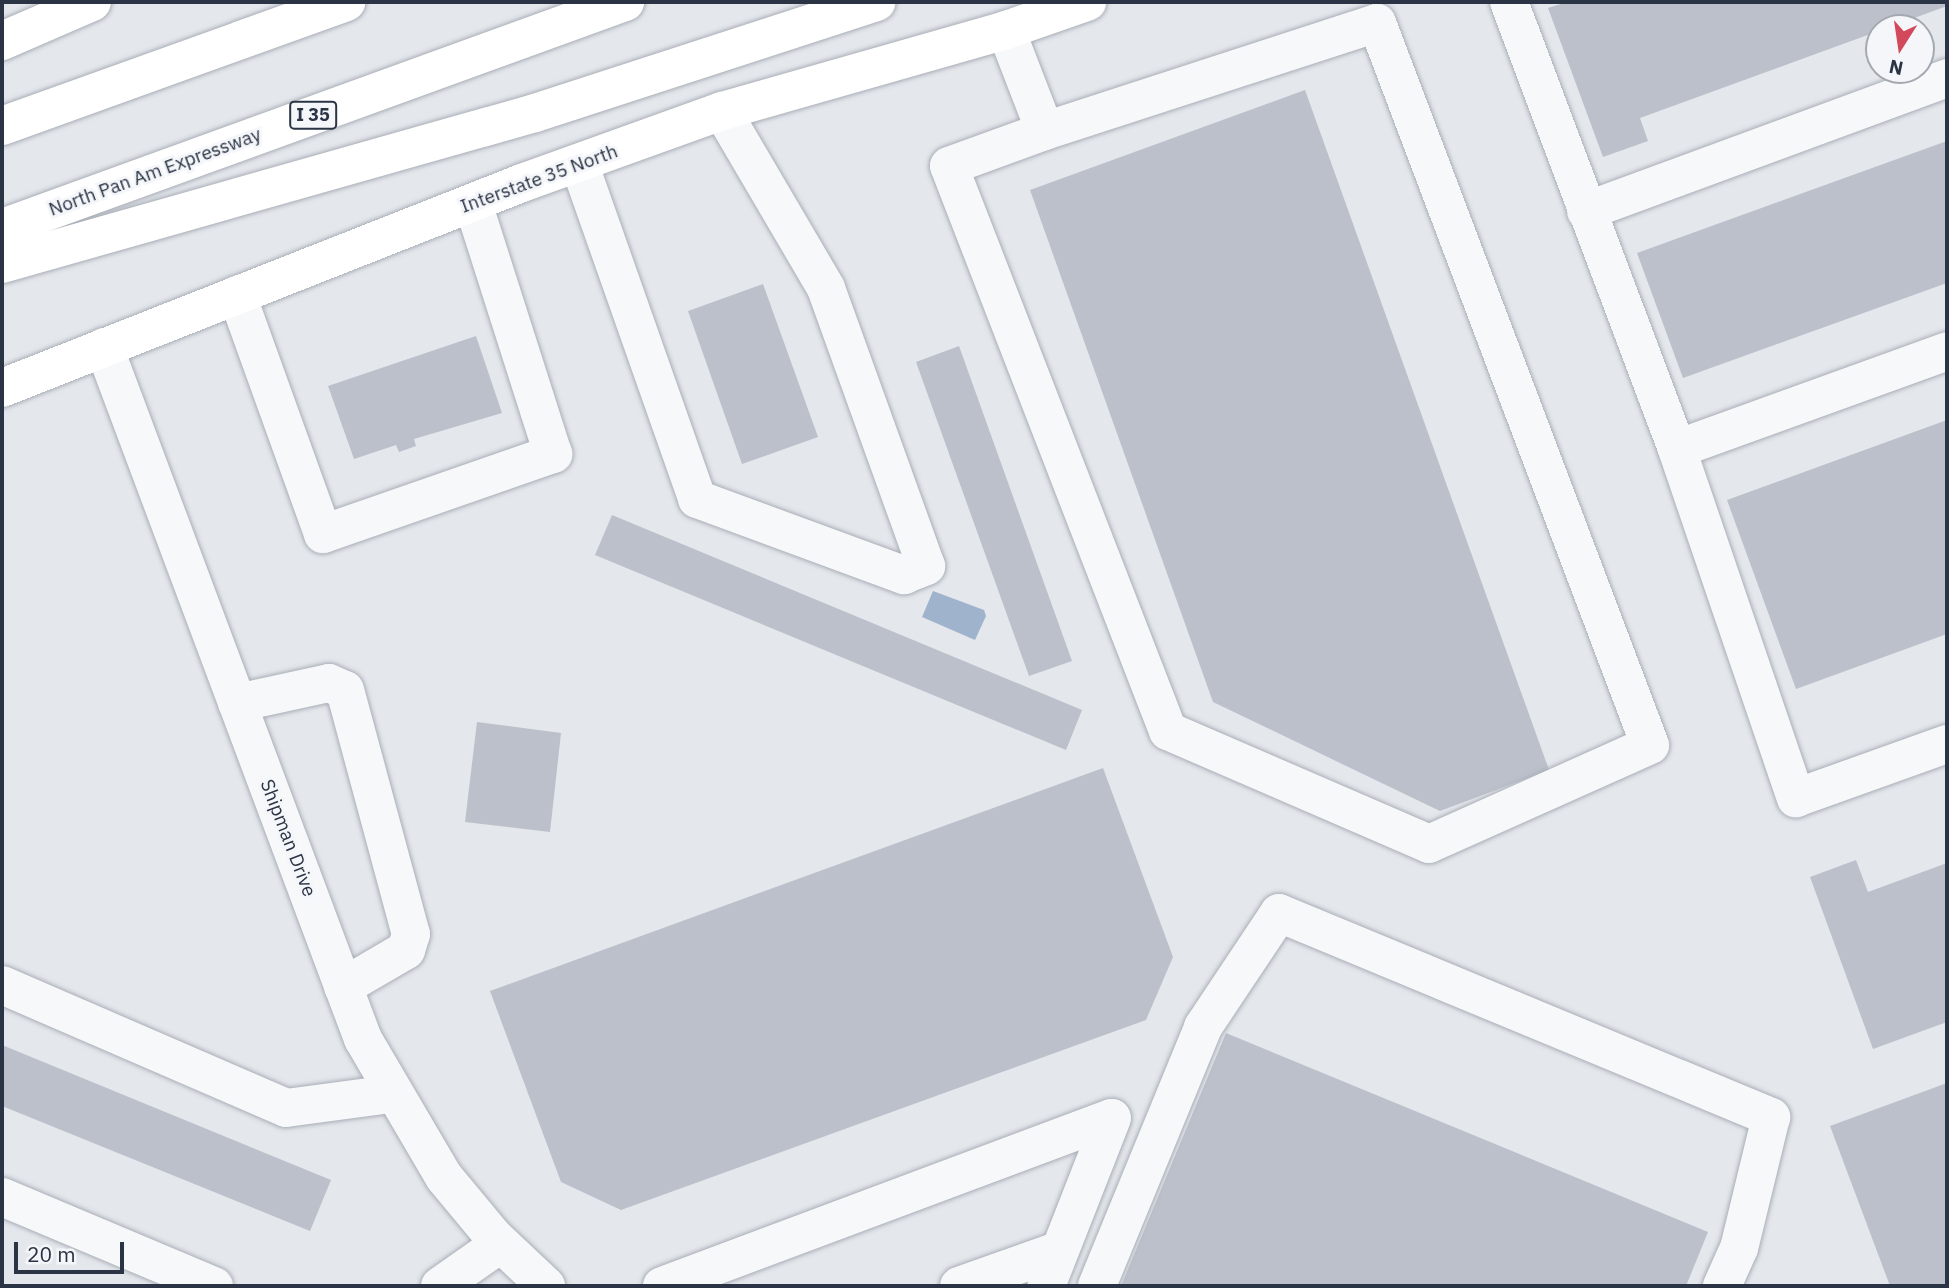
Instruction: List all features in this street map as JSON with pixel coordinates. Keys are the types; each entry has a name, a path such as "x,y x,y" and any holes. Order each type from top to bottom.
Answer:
{"main road":[{"path":"2,41 92,2"},
{"path":"2,126 346,2"},
{"name":"North Pan Am Expressway","path":"2,228 625,2"},
{"path":"2,264 535,113 876,2"},
{"name":"Interstate 35 North","path":"2,388 473,203 722,111 1006,30 1087,2"}],"street":[{"path":"1509,2 1677,449 1796,798 1947,744"},
{"path":"1377,23 1650,745 1429,844 1168,731 949,166 1045,131 1377,23"},
{"path":"1006,30 1045,131"},
{"path":"1586,211 1947,78"},
{"path":"579,163 697,499 904,575 926,566 826,288 722,111"},
{"path":"237,295 323,534 553,454 473,203"},
{"name":"Shipman Drive","path":"104,347 363,1039 391,1094 444,1177 500,1244 546,1286"},
{"path":"1677,449 1947,351"},
{"path":"237,703 329,683 345,691 411,934 406,950 343,987"},
{"path":"1097,1286 1203,1027 1279,913 1771,1117 1739,1248 1722,1286"},
{"path":"2,985 286,1108 391,1094"},
{"path":"662,1286 1112,1118 1046,1286"},
{"path":"2,1197 214,1286"},
{"path":"440,1286 500,1244"},
{"path":"959,1286 1060,1250"}],"water":[{"path":"933,591 984,610 986,616 975,640 922,617"}],"building":[{"path":"1567,2 1947,2 1947,6 1925,14 1865,14 1865,36 1640,118 1648,141 1603,157 1548,8"},
{"path":"1305,90 1549,770 1440,811 1213,702 1030,190"},
{"path":"1947,141 1947,283 1683,378 1637,253"},
{"path":"763,284 818,437 742,464 688,311"},
{"path":"476,336 502,413 414,439 416,446 399,452 396,445 354,459 328,386"},
{"path":"959,346 1072,661 1029,676 916,362"},
{"path":"1947,420 1947,634 1796,689 1727,500"},
{"path":"612,515 1082,710 1066,750 595,555"},
{"path":"477,722 561,733 550,832 465,822"},
{"path":"1103,768 1173,957 1146,1020 621,1210 561,1182 490,991"},
{"path":"1856,860 1868,892 1947,863 1947,1022 1873,1049 1810,877"},
{"path":"1226,1033 1708,1232 1686,1286 1121,1286"},
{"path":"2,1045 331,1180 310,1231 2,1106"},
{"path":"1947,1083 1947,1286 1890,1286 1830,1126"}]}
